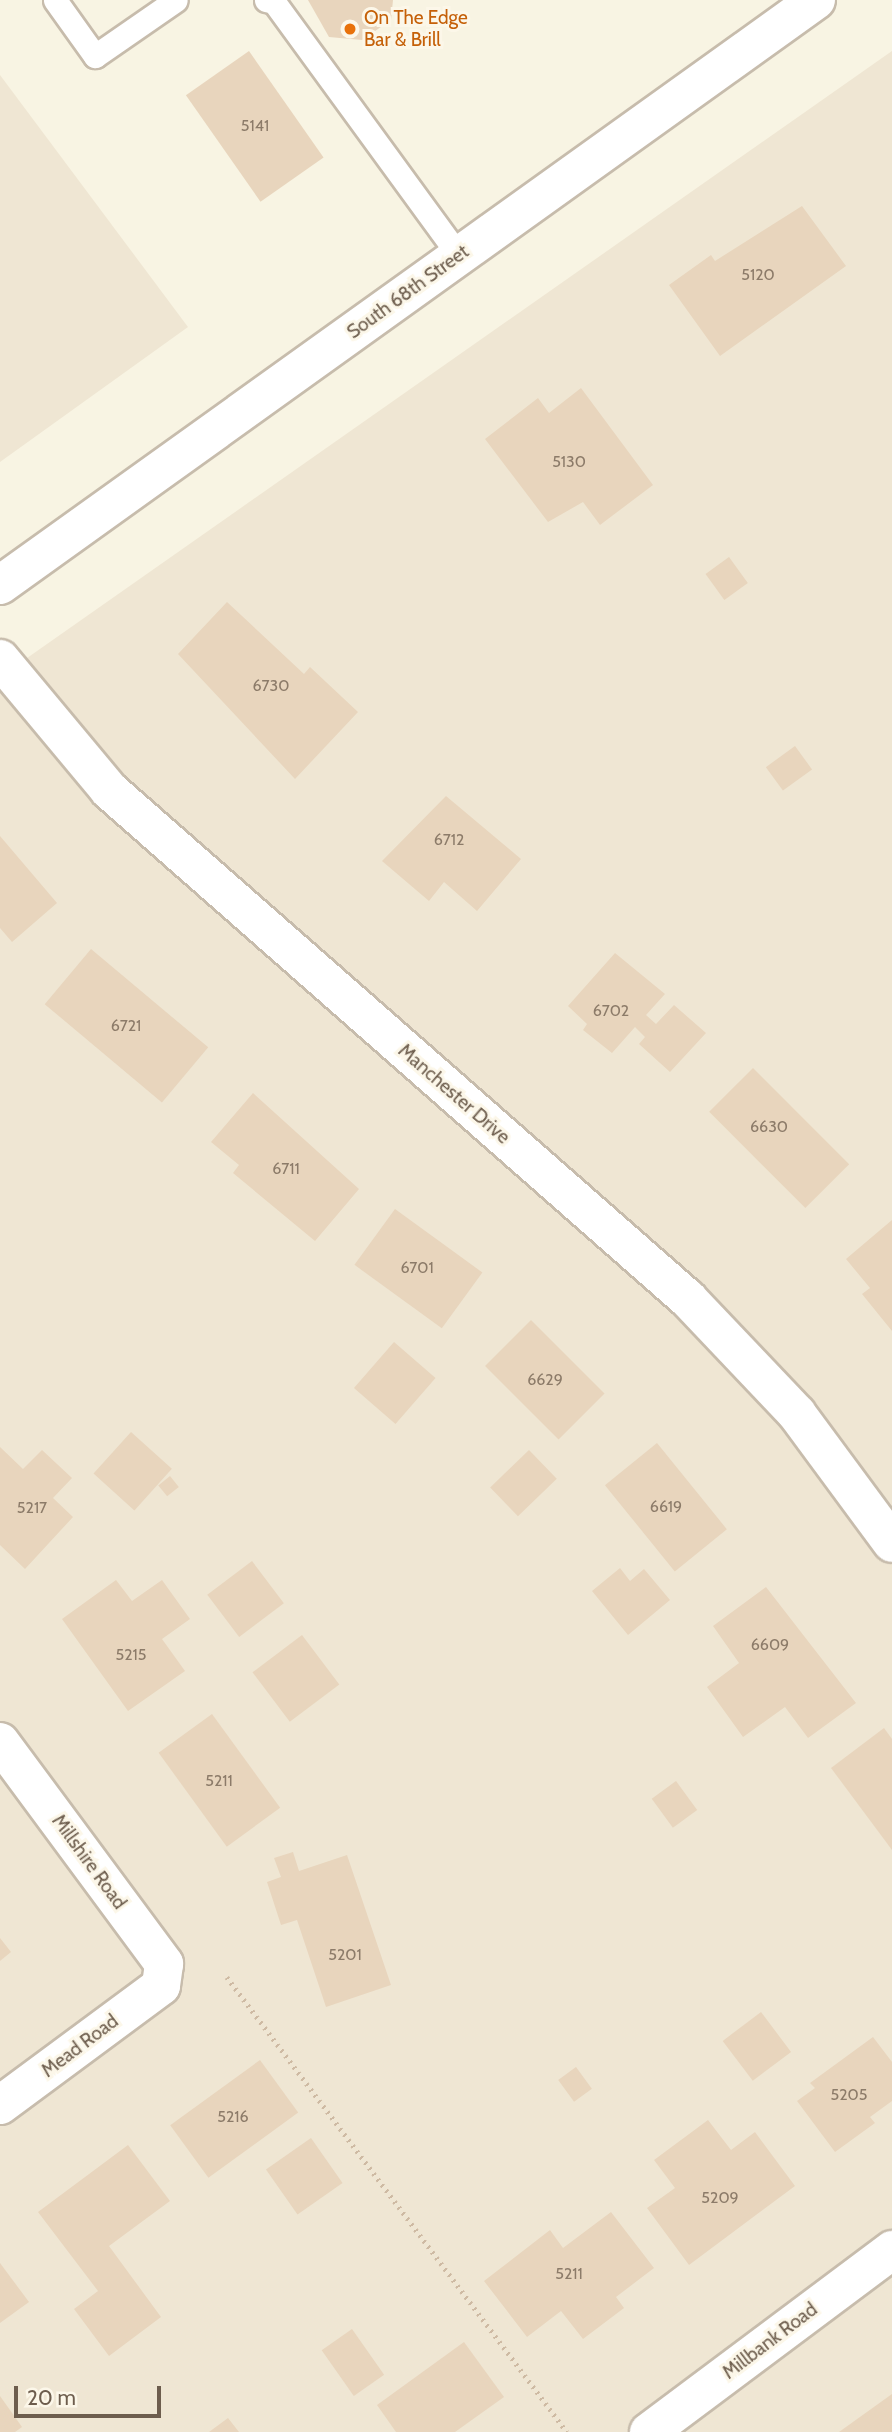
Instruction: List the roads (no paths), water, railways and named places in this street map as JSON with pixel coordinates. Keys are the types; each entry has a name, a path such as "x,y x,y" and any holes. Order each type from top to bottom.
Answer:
{"street":[{"name":"South 68th Street","path":"0,585 816,0"},
{"name":"Manchester Drive","path":"0,659 109,790 688,1300 797,1413 892,1543"},
{"name":"Millshire Road","path":"0,1742 164,1964 161,1986"},
{"name":"Mead Road","path":"0,2105 161,1986"},
{"name":"Millbank Road","path":"649,2432 892,2250"}],"lane":[{"path":"55,0 95,57 176,0"},
{"path":"267,0 274,2 459,256"}],"place":[{"name":"On The Edge Bar & Brill","path":"350,29"}]}
